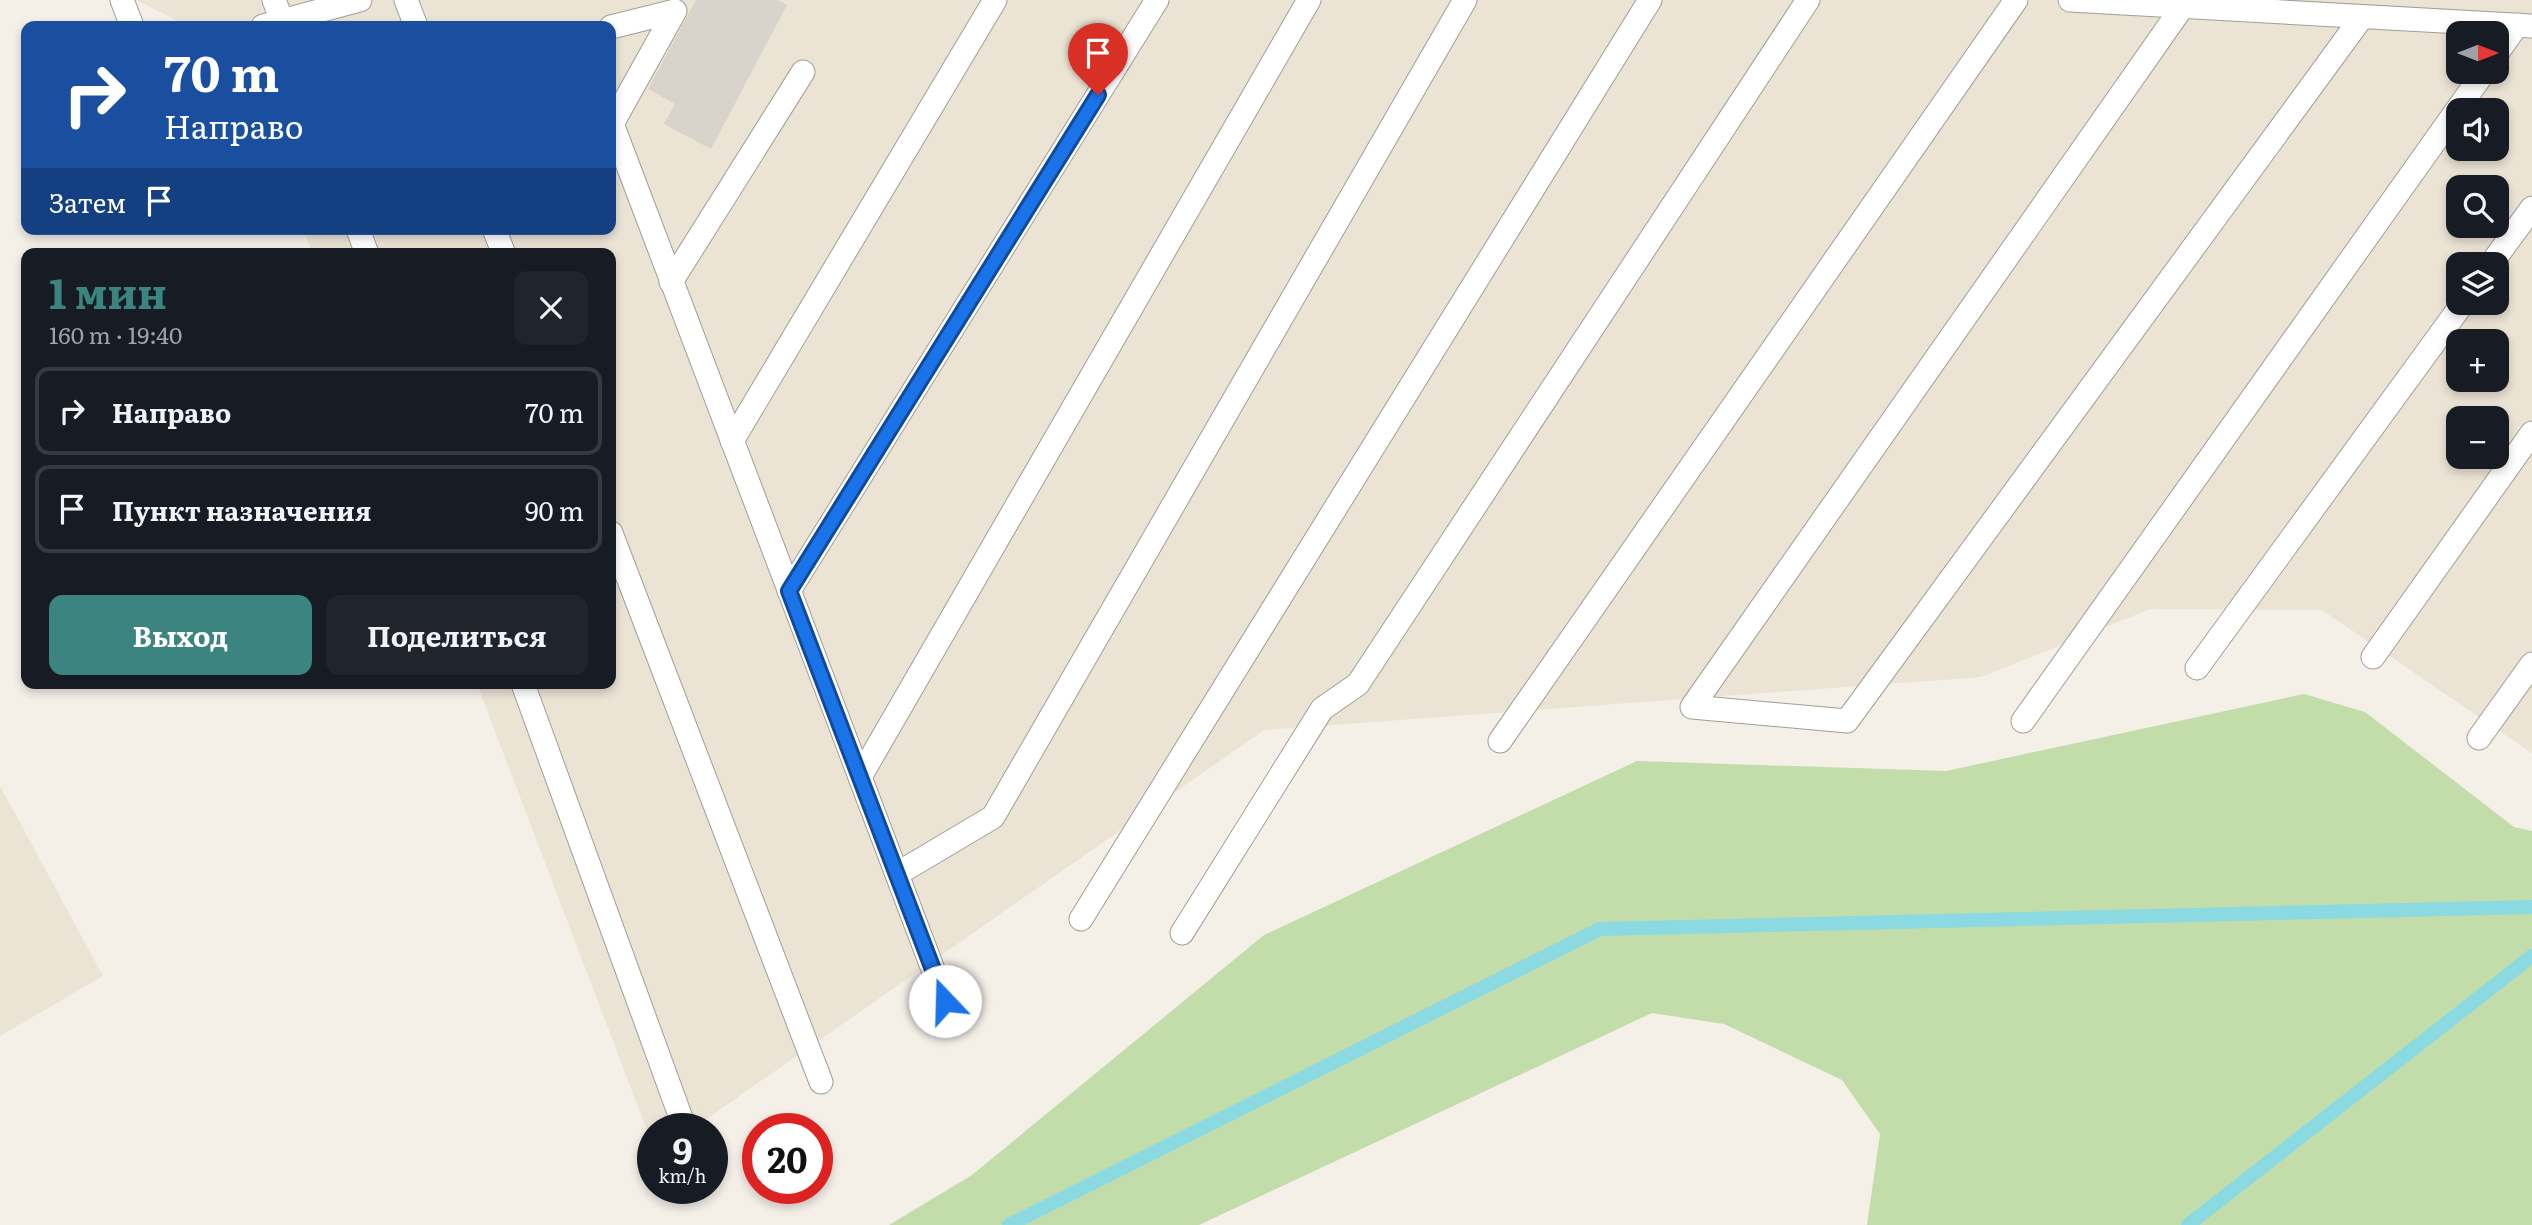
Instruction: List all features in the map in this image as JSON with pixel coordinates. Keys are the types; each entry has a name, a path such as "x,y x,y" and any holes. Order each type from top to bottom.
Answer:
{"lane":[{"path":"122,0 130,21"},
{"path":"274,0 277,21"},
{"path":"290,21 360,0"},
{"path":"406,0 414,21"},
{"path":"732,441 995,0"},
{"path":"789,591 1157,0"},
{"path":"860,777 1309,0"},
{"path":"897,874 993,817 1465,0"},
{"path":"1081,919 1650,0"},
{"path":"1182,933 1322,709 1358,684 1808,0"},
{"path":"1500,741 2016,0"},
{"path":"2070,0 2350,11 2474,11 2524,26 2510,40"},
{"path":"2183,6 1692,707 1847,721 2350,11"},
{"path":"616,26 675,11 616,114"},
{"path":"671,282 803,72"},
{"path":"2023,721 2475,84"},
{"path":"616,136 945,1001"},
{"path":"2500,252 2532,208"},
{"path":"2197,668 2454,315"},
{"path":"2373,657 2532,433"},
{"path":"616,546 821,1082"},
{"path":"2479,738 2532,664"},
{"path":"525,689 679,1113"}],"shaded area":[{"path":"136,0 2532,0 2532,753 2322,610 2150,609 1981,677 1264,730 715,1113 640,1113 479,689 616,689 616,248 311,248 305,235 616,235 616,21 178,21"},
{"path":"0,786 103,976 0,1036"}],"green space":[{"path":"2304,694 2365,712 2514,827 2532,831 2532,1225 1867,1225 1880,1134 1842,1080 1724,1024 1652,1013 1199,1225 889,1225 972,1175 1264,935 1637,761 1946,771"}],"building":[{"path":"696,0 778,0 787,5 711,149 664,124 675,104 648,89"}],"waterway":[{"path":"1009,1225 1600,929 2532,907"},
{"path":"2188,1225 2532,956"}],"route":[{"path":"945,1001 789,591 1098,95"}]}
